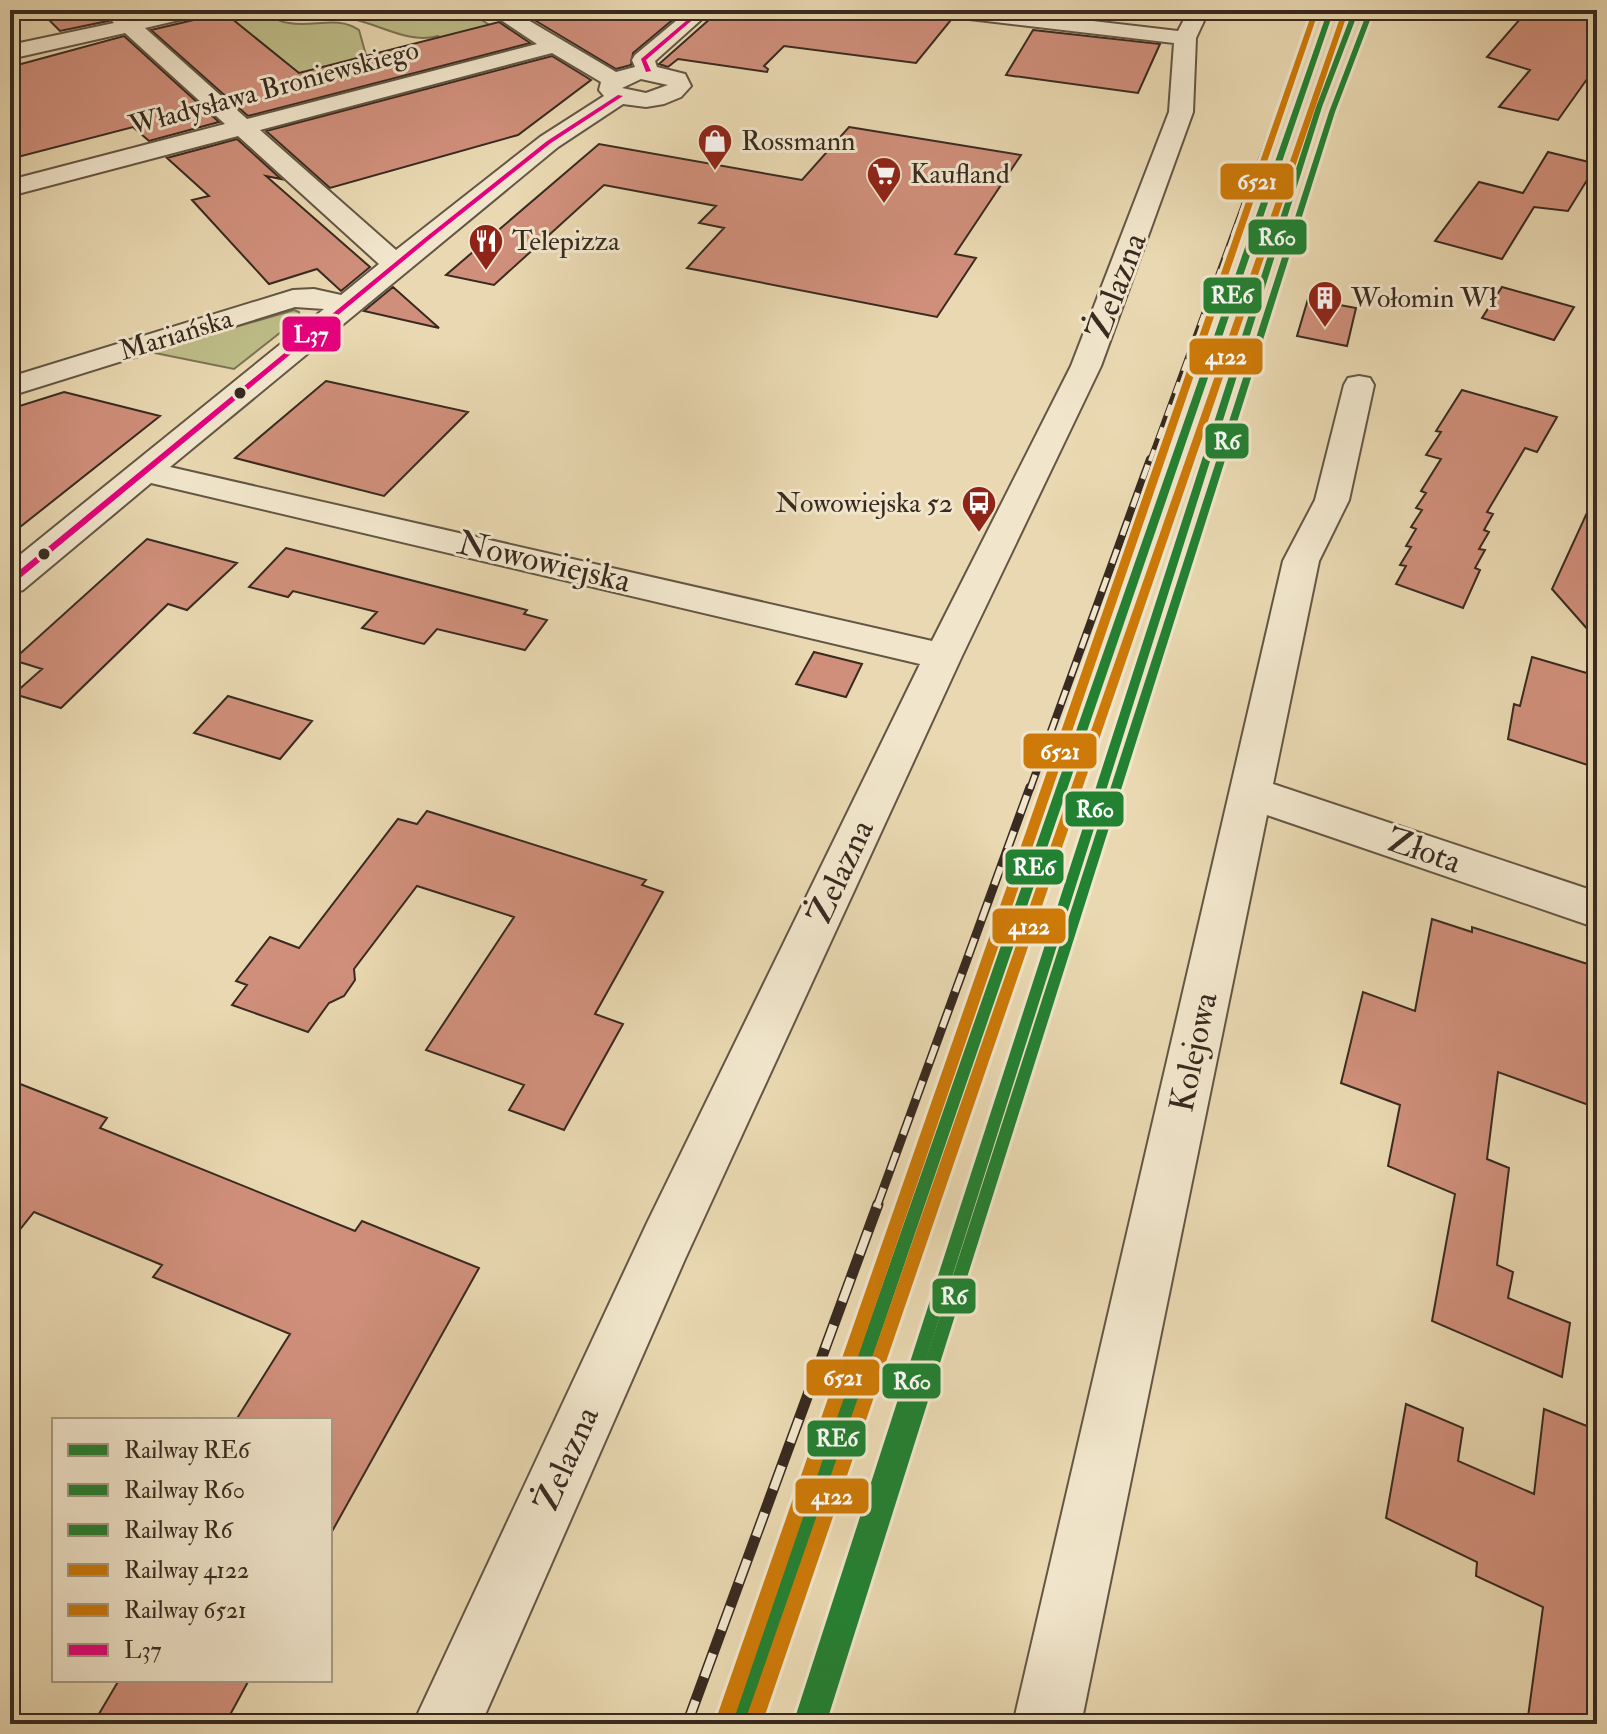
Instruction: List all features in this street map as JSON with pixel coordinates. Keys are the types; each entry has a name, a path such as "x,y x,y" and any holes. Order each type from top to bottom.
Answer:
{"street":[{"path":"10,52 121,18 198,10"},
{"path":"10,582 395,264 616,88 631,73 648,71 672,76 680,86 657,98 616,88 496,10"},
{"path":"648,71 643,60 702,10"},
{"path":"944,10 1192,24"},
{"path":"121,18 395,264"},
{"name":"Żelazna","path":"447,1724 666,1241 943,656 1086,366 1181,112 1192,24"},
{"name":"Władysława Broniewskiego","path":"10,188 553,46"},
{"name":"Mariańska","path":"10,387 293,299 314,298 345,305"},
{"name":"Kolejowa","path":"1047,1724 1301,561 1332,500 1359,385"},
{"name":"Nowowiejska","path":"144,471 943,656"},
{"name":"Złota","path":"1251,793 1597,910"}],"shaded area":[{"path":"259,10 285,22 342,23 351,26 359,30 366,55 302,76 221,11"},
{"path":"277,10 466,10 524,47 424,73 420,70 442,39 438,36 416,38 352,19 296,16"},
{"path":"294,310 299,312 300,317 234,369 150,352"}],"building":[{"path":"39,10 99,10 108,21 60,31"},
{"path":"211,10 221,10 299,73 499,22 530,43 248,116 151,30 206,17"},
{"path":"547,10 663,10 676,17 633,53 631,65 616,69 526,15"},
{"path":"720,10 896,10 951,20 916,63 784,46 764,66 767,72 678,59 668,67 659,64"},
{"path":"1077,10 1118,10 1113,20 1074,16"},
{"path":"1528,10 1597,20 1597,65 1558,120 1499,107 1530,70 1487,57"},
{"path":"1033,30 1160,44 1138,93 1006,75"},
{"path":"124,36 219,122 149,141 133,127 10,159 10,67"},
{"path":"552,56 591,80 518,135 330,188 266,131"},
{"name":"Kaufland","path":"849,127 1021,155 955,254 976,258 937,317 687,268 724,228 699,223 716,206 604,185 494,285 446,275 599,144 802,180"},
{"path":"237,139 281,179 266,176 370,267 341,291 317,269 269,284 192,200 209,196 167,158"},
{"path":"1548,152 1597,164 1568,211 1534,207 1502,259 1435,241 1479,182 1523,193"},
{"path":"393,287 439,328 364,311"},
{"path":"1502,287 1574,307 1554,340 1482,318"},
{"name":"Wołomin Wł","path":"1308,299 1356,308 1347,346 1297,336"},
{"path":"326,381 468,412 384,496 235,458"},
{"path":"1462,390 1557,417 1537,452 1525,448 1487,512 1493,514 1484,530 1489,532 1479,549 1485,550 1475,568 1480,570 1463,608 1396,584 1406,566 1400,565 1411,547 1406,546 1416,529 1411,527 1422,510 1416,508 1426,493 1421,491 1441,459 1426,455 1441,432 1436,431"},
{"path":"64,392 160,416 10,535 10,409"},
{"path":"1597,491 1597,640 1552,589"},
{"path":"147,539 237,563 187,610 168,604 61,708 14,694 42,669 13,660"},
{"path":"286,548 527,610 524,614 547,620 525,650 437,629 424,644 362,628 377,612 293,591 288,597 249,587"},
{"path":"814,652 862,664 846,697 796,684"},
{"path":"1532,657 1597,676 1597,768 1508,739 1514,704 1520,706"},
{"path":"228,696 312,721 280,759 194,733"},
{"path":"427,811 646,880 642,885 663,892 595,1014 623,1024 564,1130 509,1110 524,1085 426,1050 514,917 417,886 354,969 355,980 344,996 329,1003 308,1032 232,1005 247,985 236,981 270,937 299,948 398,819 417,824"},
{"path":"1432,919 1472,932 1472,927 1597,967 1597,1108 1498,1072 1487,1159 1509,1168 1497,1265 1513,1272 1508,1298 1570,1323 1562,1377 1432,1321 1455,1194 1388,1166 1400,1105 1341,1083 1363,992 1415,1011"},
{"path":"10,1080 107,1118 100,1128 355,1231 362,1221 479,1268 332,1531 332,1418 237,1418 290,1334 153,1277 162,1265 34,1212 10,1242"},
{"path":"1406,1404 1463,1428 1458,1461 1534,1494 1544,1409 1597,1430 1597,1724 1527,1724 1543,1607 1476,1576 1477,1562 1386,1518"},
{"path":"118,1682 248,1682 225,1724 93,1724"}],"railway":[{"path":"1244,204 1315,10"},
{"path":"1150,461 1245,202"},
{"path":"1030,789 1150,459"},
{"path":"877,1206 1030,787"},
{"path":"687,1724 878,1204"}],"rail line":[{"name":"6521","path":"725,1719 1316,10"},
{"name":"RE6","path":"738,1724 1331,10"},
{"name":"R60","path":"802,1724 1319,107 1356,10"},
{"name":"4122","path":"753,1724 1344,15"},
{"name":"R6","path":"817,1724 1332,112 1369,15"}],"transit line":[{"name":"L37","path":"648,71 643,60 702,10"},
{"name":"L37","path":"10,582 428,238 549,142 620,96"}],"place":[{"name":"Rossmann","path":"715,172"},
{"name":"Kaufland","path":"884,205"},
{"name":"Telepizza","path":"486,272"},
{"name":"Wołomin Wł","path":"1325,329"},
{"name":"Nowowiejska 52","path":"979,534"}]}
